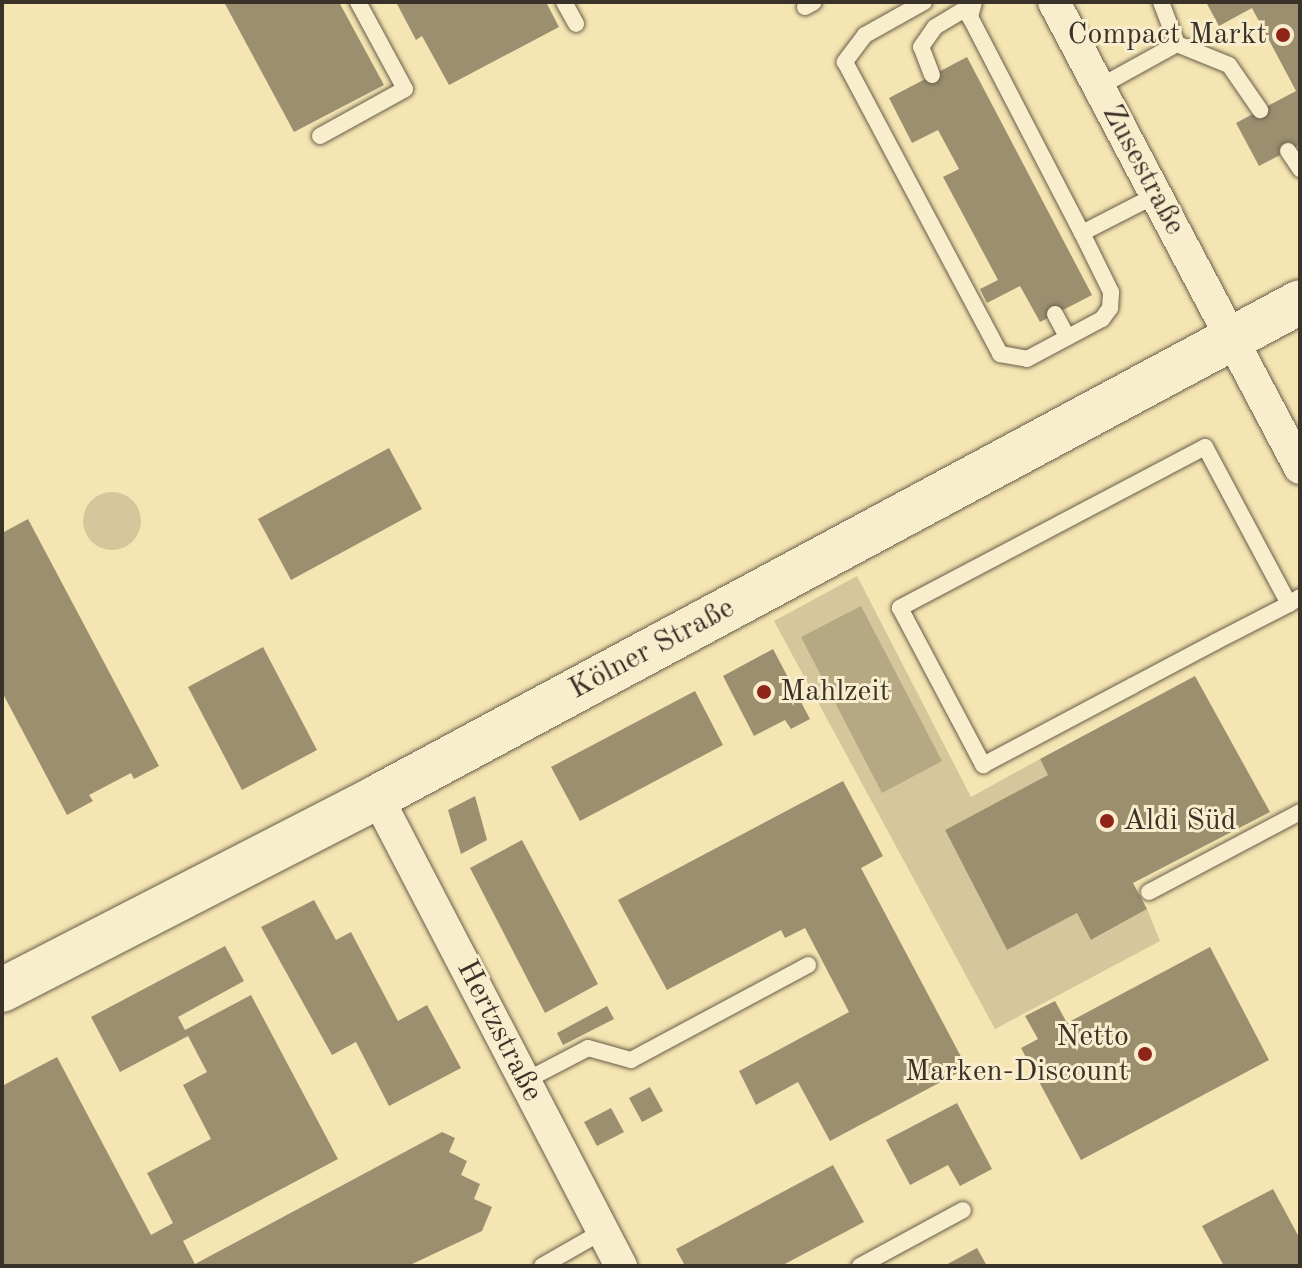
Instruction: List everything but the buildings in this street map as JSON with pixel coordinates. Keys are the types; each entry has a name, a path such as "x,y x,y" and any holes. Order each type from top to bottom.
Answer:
{"street":[{"name":"Zusestraße","path":"1054,2 1300,468"},
{"name":"Kölner Straße","path":"2,990 377,797 1300,302"},
{"name":"Hertzstraße","path":"377,797 621,1266"}],"lane":[{"path":"320,136 405,89 358,2"},
{"path":"564,2 576,24"},
{"path":"924,2 854,43 845,62 847,71 994,348 1018,361 1102,319 1110,308 1111,292 970,17 971,3"},
{"path":"1161,2 1177,44 1229,65 1260,110"},
{"path":"932,75 923,58 925,39 971,3"},
{"path":"1099,87 1177,44"},
{"path":"1288,151 1300,169"},
{"path":"1082,233 1156,195"},
{"path":"1055,314 1067,337"},
{"path":"1205,447 1294,600 983,765 900,608 1205,447"},
{"path":"1149,892 1300,812"},
{"path":"525,1081 588,1048 631,1060 808,965"},
{"path":"860,1266 963,1210"},
{"path":"542,1266 603,1231"}],"shaded area":[{"path":"112,492 123,494 132,501 139,510 139,532 132,541 123,548 112,550 101,548 92,541 85,532 83,521 85,510 92,501 101,494"},
{"path":"857,576 971,797 1040,759 1048,775 945,830 1007,950 1077,913 1092,940 1147,909 1160,941 995,1029 774,621"},
{"path":"861,606 942,761 882,793 801,637"}],"place":[{"name":"Compact Markt","path":"1283,35"},
{"name":"Mahlzeit","path":"764,692"},
{"name":"Aldi Süd","path":"1107,821"},
{"name":"Netto Marken-Discount","path":"1145,1054"}]}
